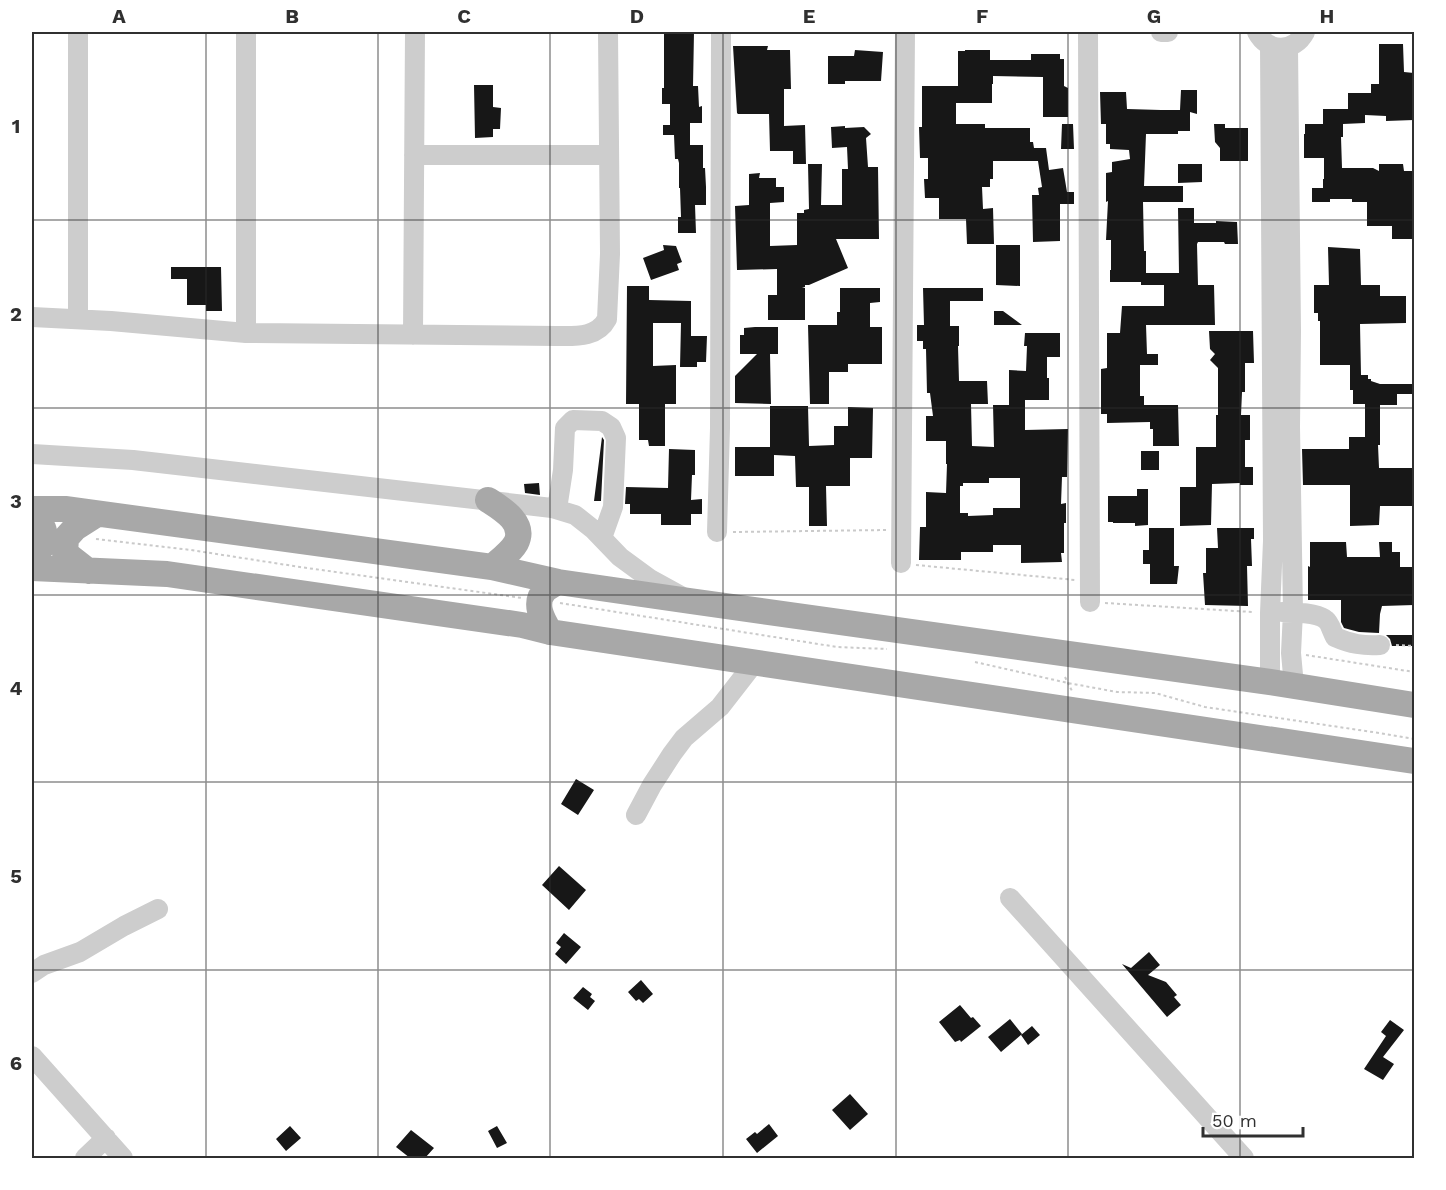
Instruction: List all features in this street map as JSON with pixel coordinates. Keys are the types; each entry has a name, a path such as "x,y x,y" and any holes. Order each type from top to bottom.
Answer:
{"main road":[{"path":"488,500 507,513 514,521 518,531 516,542 508,553 492,567"},
{"path":"32,508 65,509 492,567 558,582 1282,684 1414,705"},
{"path":"32,514 43,527 44,537 43,545 37,555 32,557"},
{"path":"88,571 65,553 66,538 75,528 97,514"},
{"path":"32,568 167,574 1414,761"},
{"path":"550,632 543,621 539,600 545,590 558,582"}],"street":[{"path":"78,32 78,319"},
{"path":"246,32 246,333"},
{"path":"413,335 415,32"},
{"path":"32,317 111,321 246,333 577,336 592,333 604,325 607,320 609,265 608,32"},
{"path":"717,532 720,428 721,32"},
{"path":"901,563 905,32"},
{"path":"1088,32 1090,602"},
{"path":"1161,32 1168,32"},
{"path":"1282,684 1291,653 1293,612 1290,427 1281,331 1272,41 1299,40 1305,32"},
{"path":"414,154 609,156"},
{"path":"1281,331 1270,650 1282,684"},
{"path":"557,509 563,470 565,428 573,420 602,421 611,426 616,438 613,507 602,538"},
{"path":"32,454 133,460 557,509 575,515 620,556 650,579 690,601"},
{"path":"1270,613 1293,612 1323,618 1328,621 1335,637 1362,646 1380,645"},
{"path":"1270,650 1291,653"},
{"path":"636,815 658,775 684,738 720,707 755,662"},
{"path":"1010,898 1244,1158"},
{"path":"32,973 44,965 80,952 158,909"},
{"path":"32,1056 123,1158"},
{"path":"85,1158 106,1138"}],"path":[{"path":"717,532 901,530"},
{"path":"66,538 90,538 191,550 539,600 837,647 893,650"},
{"path":"901,563 1089,581"},
{"path":"1090,602 1270,613"},
{"path":"1291,653 1414,672"},
{"path":"972,661 1117,692 1155,693 1205,707 1414,740"}],"building":[{"path":"664,32 694,32 693,86 698,86 699,107 702,106 702,123 690,123 690,145 703,145 706,187 706,205 695,205 696,233 678,233 678,217 681,217 679,163 678,159 675,159 674,135 663,135 663,125 670,125 670,104 662,104"},
{"path":"1379,44 1403,44 1404,72 1414,73 1414,120 1386,121 1386,116 1365,115 1365,123 1343,124 1342,168 1373,168 1379,171 1379,164 1403,164 1404,171 1414,171 1414,239 1392,239 1392,226 1367,226 1367,202 1330,199 1330,202 1312,202 1312,188 1323,188 1324,158 1304,158 1305,124 1323,124 1323,109 1348,109 1348,93 1371,93 1371,84 1379,84"},
{"path":"733,46 768,46 767,50 790,50 791,89 784,89 784,126 805,125 806,164 793,164 793,151 770,151 769,114 737,113"},
{"path":"855,50 883,52 881,81 845,81 845,84 828,84 828,56 854,56"},
{"path":"990,50 990,60 1031,60 1031,54 1060,54 1060,59 1064,59 1064,86 1068,88 1068,117 1043,117 1043,77 993,76 992,103 956,103 956,124 985,124 985,128 1030,128 1030,142 1033,142 1034,148 1046,148 1049,170 1063,168 1067,192 1074,192 1074,204 1060,204 1060,241 1033,242 1032,195 1039,195 1038,188 1042,187 1038,161 993,161 993,179 990,179 990,187 982,187 983,209 993,208 994,244 967,244 966,219 939,219 939,198 925,198 924,179 928,179 928,158 920,158 919,127 922,127 922,86 958,86 958,51"},
{"path":"474,85 493,85 493,107 501,108 500,129 493,129 493,137 475,138"},
{"path":"1181,90 1197,90 1197,114 1190,112 1190,131 1178,131 1178,134 1146,134 1144,186 1183,186 1183,202 1143,202 1146,273 1179,273 1178,208 1194,208 1194,223 1237,222 1238,244 1198,242 1197,244 1198,285 1214,285 1215,325 1146,325 1147,354 1158,354 1158,365 1140,365 1140,396 1144,396 1144,405 1178,405 1179,446 1153,446 1153,429 1150,429 1150,422 1107,423 1107,414 1101,414 1101,369 1107,368 1107,333 1120,333 1122,306 1164,306 1164,285 1110,282 1111,240 1106,240 1108,201 1106,202 1106,173 1112,172 1112,162 1130,159 1129,150 1110,149 1110,144 1106,144 1106,124 1101,124 1100,92 1126,92 1127,109 1180,110"},
{"path":"1062,124 1073,124 1074,149 1061,149"},
{"path":"1214,124 1225,124 1225,128 1248,128 1248,161 1220,161 1220,148 1215,142"},
{"path":"845,126 845,128 864,127 871,134 866,138 868,167 878,167 879,239 836,239 848,268 802,288 805,288 805,320 768,320 768,295 777,295 777,269 737,270 735,206 749,205 749,174 760,173 759,178 776,178 776,187 784,187 784,202 770,203 770,246 797,245 797,213 804,213 804,210 809,209 808,164 822,164 821,205 842,205 842,169 848,169 847,147 832,148 831,127"},
{"path":"1178,164 1202,164 1202,182 1178,183"},
{"path":"663,245 676,246 682,262 677,264 679,270 651,280 643,258 664,250"},
{"path":"996,245 1020,245 1020,286 996,285"},
{"path":"1328,247 1360,249 1361,285 1380,285 1380,296 1406,296 1406,323 1360,324 1361,375 1368,375 1368,379 1380,384 1414,384 1414,394 1397,394 1397,405 1380,405 1380,445 1378,445 1379,468 1414,468 1414,506 1380,506 1379,525 1350,526 1350,485 1303,485 1302,449 1349,449 1349,437 1365,437 1365,404 1353,404 1353,390 1350,390 1350,365 1320,365 1320,321 1318,321 1318,313 1314,313 1314,285 1329,285"},
{"path":"171,267 221,267 222,311 206,311 206,305 187,305 187,279 171,279"},
{"path":"627,286 649,286 649,300 691,301 691,336 707,336 706,362 697,362 697,367 680,367 681,323 653,323 653,366 676,365 676,404 665,404 665,446 649,446 648,440 639,440 639,404 626,404"},
{"path":"840,288 880,288 880,302 870,303 870,327 882,327 882,364 848,364 848,372 829,372 829,404 810,404 808,325 837,325 837,312 840,312"},
{"path":"923,288 983,288 983,301 950,301 950,326 959,326 959,381 987,381 988,404 971,404 972,446 994,447 993,405 1009,405 1009,370 1026,371 1025,333 1060,333 1060,357 1047,357 1049,400 1025,400 1025,430 1068,429 1067,477 1062,477 1061,504 1066,503 1066,523 1064,523 1062,562 1021,563 1021,545 993,545 993,552 961,552 961,560 919,560 920,527 926,527 926,492 946,493 947,464 946,441 926,441 926,416 933,416 930,393 927,393 926,349 923,349 923,341 917,341 917,325 924,325","holes":["989,478 1020,478 1020,508 993,508 993,515 968,516 968,513 960,513 960,486 963,486 963,483 989,483"]},
{"path":"994,311 1003,311 1022,325 994,325"},
{"path":"778,327 778,354 770,354 771,404 735,403 735,376 757,354 740,354 740,335 744,335 744,328"},
{"path":"1209,331 1253,331 1254,363 1245,363 1245,392 1242,392 1241,415 1250,415 1250,440 1245,440 1245,467 1253,467 1253,485 1212,484 1211,525 1180,526 1180,487 1196,487 1196,447 1216,447 1218,368 1210,360 1215,354 1210,349"},
{"path":"770,406 808,406 809,446 834,445 834,426 848,426 848,407 873,408 872,458 850,458 850,486 826,486 827,526 809,526 809,487 796,487 795,456 774,455 774,476 735,476 735,447 770,447"},
{"path":"602,437 604,440 601,501 594,501"},
{"path":"669,449 695,450 695,475 692,475 691,500 702,499 702,514 691,514 691,525 661,525 661,514 630,514 630,504 625,504 626,487 668,488"},
{"path":"1141,451 1159,451 1159,470 1141,470"},
{"path":"539,483 540,495 525,493 524,484"},
{"path":"1137,489 1148,489 1148,525 1135,526 1135,523 1108,522 1108,496 1137,496"},
{"path":"1149,528 1174,528 1174,566 1179,566 1177,584 1150,584 1150,564 1143,564 1143,550 1149,550"},
{"path":"1217,528 1254,528 1254,539 1251,539 1252,566 1247,566 1248,606 1205,605 1203,573 1206,573 1206,548 1218,548"},
{"path":"1310,542 1346,542 1347,557 1380,557 1379,542 1392,542 1392,552 1400,552 1400,567 1414,567 1414,605 1382,606 1379,633 1359,632 1344,628 1341,622 1341,600 1308,600"},
{"path":"1386,635 1414,635 1414,646 1392,646"},
{"path":"576,779 594,790 578,815 561,804"},
{"path":"559,866 586,890 569,910 542,885"},
{"path":"564,933 581,947 566,964 555,954 561,947 556,943"},
{"path":"1149,952 1160,965 1148,975 1166,982 1177,995 1174,997 1181,1005 1167,1017 1122,964 1131,968"},
{"path":"641,980 653,994 643,1003 639,999 636,1001 628,992"},
{"path":"583,987 592,994 590,997 595,1001 588,1010 573,998"},
{"path":"960,1005 981,1026 961,1042 960,1040 955,1042 939,1022"},
{"path":"1010,1019 1022,1034 1001,1052 988,1037"},
{"path":"1390,1020 1404,1030 1383,1057 1394,1064 1383,1080 1364,1069 1386,1036 1381,1032"},
{"path":"1032,1026 1040,1035 1028,1045 1021,1035"},
{"path":"850,1094 868,1114 850,1130 832,1110"},
{"path":"769,1124 778,1136 757,1153 746,1139 755,1132 757,1134"},
{"path":"290,1126 301,1138 286,1151 276,1139"},
{"path":"497,1126 507,1143 497,1148 488,1131"},
{"path":"411,1130 434,1148 425,1158 410,1158 396,1147"}]}
